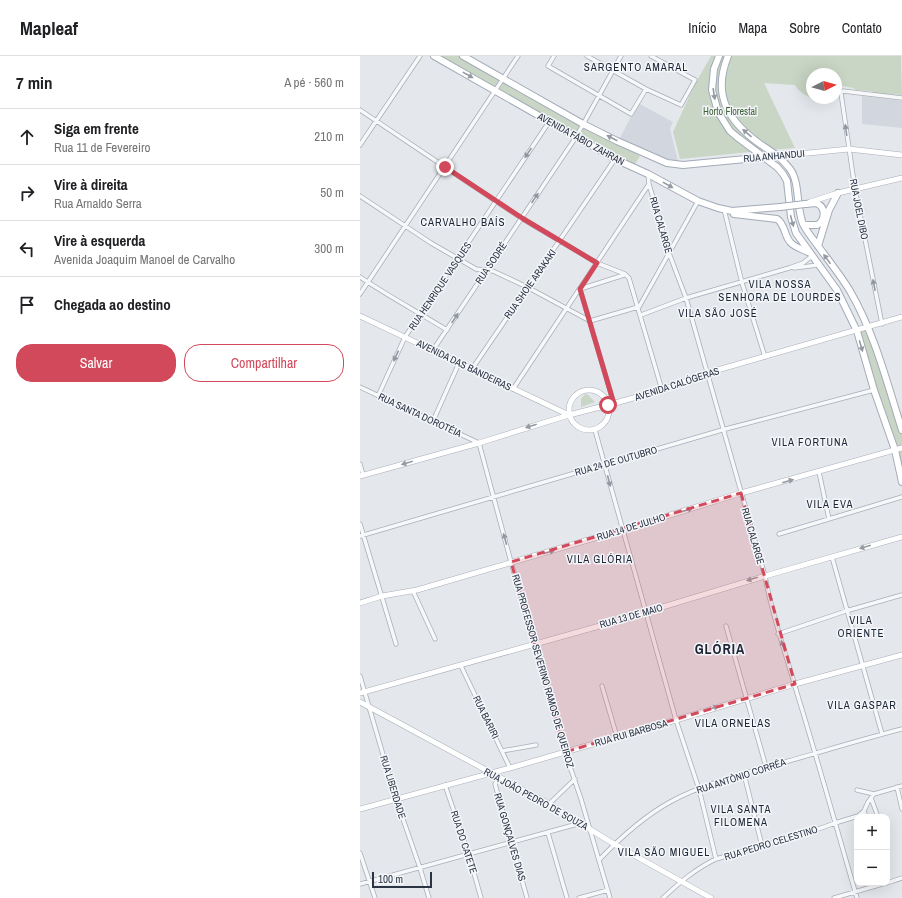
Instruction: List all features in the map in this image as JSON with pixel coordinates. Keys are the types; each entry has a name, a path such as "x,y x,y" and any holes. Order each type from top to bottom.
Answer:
{"main road":[{"name":"AVENIDA FÁBIO ZAHRAN","path":"434,56 615,159 648,174 698,201 722,210 732,211 805,204"},
{"name":"AVENIDA FÁBIO ZAHRAN","path":"463,56 584,124 647,155"},
{"path":"719,56 714,69 712,90 718,112 730,131 777,166 783,174 786,181 791,217 796,233 837,290 857,331 874,390 899,449 902,482"},
{"path":"728,56 724,65 722,80 724,100 729,114 744,131 778,156 791,170 794,176 799,213 804,225 850,291 869,328 902,430"},
{"name":"RUA ANHANDUI","path":"647,155 666,163 678,165 778,156"},
{"path":"818,246 830,210 838,193"},
{"path":"804,225 817,226 823,220 824,216 822,208 819,205 815,203 805,204"},
{"path":"722,210 734,214 777,218 781,221 792,244 811,255"}],"street":[{"path":"360,145 420,56"},
{"path":"360,294 518,56"},
{"path":"554,56 548,66 631,114 646,89"},
{"path":"587,56 646,89 682,105 695,80 651,56"},
{"name":"RUA SODRÉ","path":"434,350 576,137 621,56"},
{"path":"662,61 664,56"},
{"name":"RUA JOEL DIBO","path":"882,324 855,189 841,93 843,91 855,91 902,98"},
{"path":"360,110 522,218 597,263 625,274 631,281 662,390"},
{"name":"RUA HENRIQUE VASQUES","path":"378,396 405,337 420,313 550,121"},
{"name":"RUA ANHANDUI","path":"778,156 849,149 902,156"},
{"name":"RUA SHOIE ARAKAKI","path":"472,369 615,159"},
{"name":"RUA CALARGE","path":"648,174 649,184 669,253 686,298 722,430 765,576 769,601 778,634 795,684 856,898"},
{"path":"805,204 838,193 902,178"},
{"path":"513,389 649,184"},
{"path":"360,196 405,226 476,269 488,270 527,287 590,321 638,307 698,201"},
{"path":"722,210 742,283 765,357"},
{"path":"641,315 686,298 742,283 789,268 803,263 811,255"},
{"path":"789,268 818,265"},
{"path":"580,289 625,274"},
{"path":"360,277 392,299 420,313 447,330"},
{"path":"580,289 614,404"},
{"name":"AVENIDA DAS BANDEIRAS","path":"360,316 569,415"},
{"name":"AVENIDA CALÓGERAS","path":"362,476 479,443 569,415 662,390 707,373 869,328 902,317"},
{"path":"433,421 459,363"},
{"name":"RUA SANTA DOROTÉIA","path":"360,387 479,443"},
{"path":"584,390 596,391 602,394 608,405 609,411 605,423 595,430 581,430 571,421 568,408 573,397 584,390"},
{"name":"RUA 24 DE OUTUBRO","path":"362,535 722,430 874,390"},
{"path":"595,430 676,720 699,789 716,859"},
{"name":"RUA PROFESSOR SEVERINO RAMOS DE QUEIROZ","path":"479,443 565,752 590,828 610,898"},
{"name":"RUA 14 DE JULHO","path":"360,603 382,596 413,591 622,530 741,493 899,449"},
{"path":"360,464 362,476"},
{"path":"819,472 829,519"},
{"path":"779,534 902,497"},
{"path":"360,524 362,535 396,644"},
{"name":"RUA 13 DE MAIO","path":"363,693 461,666 902,537"},
{"path":"832,557 846,611 882,734"},
{"path":"413,591 435,639"},
{"path":"778,634 846,611 902,595"},
{"path":"726,626 766,767"},
{"name":"RUA RUI BARBOSA","path":"360,809 510,768 746,698 902,655"},
{"name":"RUA BARIRI","path":"461,666 510,768"},
{"name":"RUA LIBERDADE","path":"360,676 363,693 370,708 396,799 429,898"},
{"path":"602,686 616,737"},
{"name":"RUA JOÃO PEDRO DE SOUZA","path":"360,702 549,804 614,844 711,898"},
{"name":"RUA ANTÔNIO CORRÊA","path":"599,860 614,844 652,814 670,802 699,789 766,767 902,729"},
{"path":"502,751 536,745"},
{"path":"744,774 762,846"},
{"name":"RUA GONÇALVES DIAS","path":"499,777 495,784 527,898"},
{"path":"549,804 574,779"},
{"name":"RUA DO CATETE","path":"445,786 469,856 481,898"},
{"path":"858,790 874,794 902,786"},
{"path":"897,787 902,809"},
{"path":"865,814 864,810 874,794"},
{"path":"871,798 877,814"},
{"name":"RUA PEDRO CELESTINO","path":"663,898 681,882 706,864 716,859 810,832 858,816 864,810"},
{"path":"360,884 469,856 582,823"},
{"path":"548,833 567,898"},
{"path":"360,853 375,898"},
{"path":"890,882 902,878"},
{"path":"834,898 876,886"},
{"path":"579,898 608,890"}],"highlighted area":[{"path":"741,493 795,684 565,752 511,562"}],"shaded area":[{"path":"862,96 902,101 902,128 862,124"},
{"path":"638,103 673,122 670,129 678,161 662,158 620,138"}],"green space":[{"path":"438,56 460,56 640,156 634,166"},
{"name":"Horto Florestal","path":"711,56 901,56 902,95 877,94 871,91 856,90 842,86 842,68 806,68 806,95 795,85 764,83 795,148 680,159 673,132 695,84"},
{"path":"869,328 902,430 902,482 857,331"},
{"path":"587,394 595,402 581,407 581,399"}],"district":[{"name":"SARGENTO AMARAL","path":"636,67"},
{"name":"CARVALHO BAÍS","path":"463,222"},
{"name":"VILA NOSSA SENHORA DE LOURDES","path":"780,290"},
{"name":"VILA SÃO JOSÉ","path":"718,313"},
{"name":"VILA FORTUNA","path":"810,442"},
{"name":"VILA EVA","path":"830,504"},
{"name":"VILA GLÓRIA","path":"600,559"},
{"name":"VILA ORIENTE","path":"861,626"},
{"name":"GLÓRIA","path":"720,649"},
{"name":"VILA GASPAR","path":"862,705"},
{"name":"VILA ORNELAS","path":"733,723"},
{"name":"VILA SANTA FILOMENA","path":"741,815"},
{"name":"VILA SÃO MIGUEL","path":"664,852"}],"route":[{"path":"445,167 522,218 597,263 580,289 614,404 608,405"}]}
